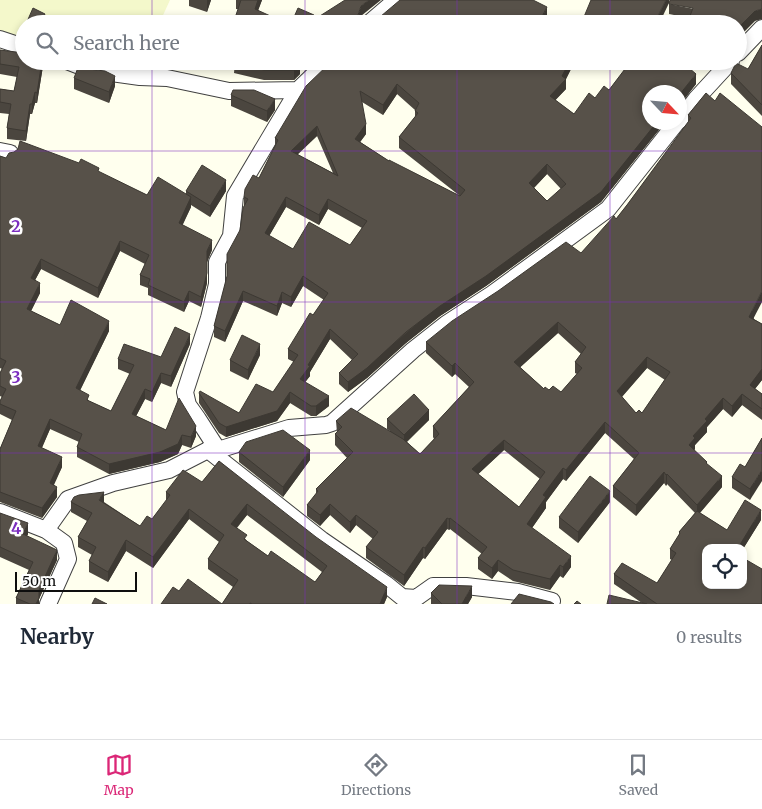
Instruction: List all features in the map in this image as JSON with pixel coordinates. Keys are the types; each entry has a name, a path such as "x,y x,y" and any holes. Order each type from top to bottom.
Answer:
{"street":[{"path":"378,15 396,0"},
{"path":"747,44 762,28"},
{"path":"0,39 15,44"},
{"path":"90,70 140,77 167,78 229,91 298,90"},
{"path":"319,70 298,90 235,196 231,236 217,262 217,284 185,392 188,406 198,419 213,450 322,540 402,597 416,598 433,586 466,586 518,592 552,601"},
{"path":"687,110 723,70"},
{"path":"46,530 68,499 113,483 169,470 213,450 289,428 332,423 413,350 446,324 500,289 608,209 671,130"},
{"path":"0,512 46,530 64,543 68,559 53,602"}],"green space":[{"path":"0,0 170,0 163,15 15,15 15,44 0,39"},
{"path":"108,70 143,70 140,77"}],"building":[{"path":"241,0 258,0 255,9 268,15 236,15"},
{"path":"345,0 369,0 361,6 358,15 321,15"},
{"path":"400,0 533,0 547,7 543,15 382,15"},
{"path":"591,0 666,0 658,15 585,15"},
{"path":"670,0 762,0 762,9 755,11 747,19 747,15 690,15 693,8 669,4"},
{"path":"33,8 45,14 44,15 30,15"},
{"path":"298,8 314,15 295,15"},
{"path":"762,45 762,105 731,73 732,70 748,69"},
{"path":"0,50 15,52 15,66 0,64"},
{"path":"18,70 41,70 37,93 35,92 32,104 30,104 26,131 7,128 11,104 0,102 0,89 14,91"},
{"path":"77,70 105,71 115,76 109,92 74,78"},
{"path":"323,70 565,70 562,76 566,79 550,96 574,114 589,93 595,98 604,86 609,90 624,70 691,70 696,74 687,85 642,85 642,130 651,130 601,192 486,276 440,306 406,332 367,368 348,382 339,373 358,354 330,329 308,365 310,366 300,379 329,396 316,406 311,406 290,392 277,411 226,427 219,423 199,393 200,391 239,413 256,384 273,392 298,355 288,349 310,313 313,315 328,293 303,276 291,297 282,292 277,306 243,291 225,331 214,326 227,276 227,254 240,230 243,208 248,199 244,197 245,189 253,175 259,178 278,140 275,138 306,86","holes":["397,84 419,103 415,111 418,113 399,137 465,190 460,196 389,161 355,139 366,124 360,91 383,105","317,126 338,176 291,151","547,164 566,184 547,201 529,183","286,197 319,215 328,199 367,221 350,245 309,222 293,249 265,233"]},
{"path":"233,90 254,90 275,99 267,111 231,95"},
{"path":"706,93 715,101 720,93 762,127 762,291 749,317 762,324 762,369 750,385 762,394 762,409 742,394 732,406 723,398 705,419 707,421 693,436 695,438 689,445 722,476 697,505 664,472 636,505 613,486 639,453 605,422 566,470 563,468 543,495 546,497 527,524 571,556 563,567 560,565 550,579 513,570 498,560 492,568 478,558 487,547 450,518 447,518 425,548 423,547 404,575 366,547 378,532 356,515 350,522 330,504 320,515 307,505 318,491 316,489 353,452 335,434 342,427 336,421 351,408 403,439 420,454 439,434 433,426 474,382 455,363 452,366 426,342 452,321 498,291 566,242 581,253 614,216 616,219 682,130 687,130 687,123 691,118 688,115","holes":["558,322 586,347 575,362 582,368 561,392 553,386 549,390 545,387 544,389 514,362","647,357 670,372 642,413 639,410 636,413 617,391","504,440 545,472 519,507 472,469"]},
{"path":"20,141 79,163 81,159 99,168 98,171 147,195 158,177 191,197 179,223 212,240 207,251 207,273 201,297 189,291 184,302 148,285 150,279 140,275 149,255 120,241 98,288 41,259 31,278 40,283 27,309 60,325 71,300 109,321 76,388 89,395 87,400 111,411 134,365 118,359 124,344 161,357 175,327 190,334 171,376 161,373 152,392 145,389 132,414 166,430 179,398 196,426 191,437 182,435 178,444 160,452 109,464 77,447 82,434 50,419 38,446 62,457 50,483 57,487 42,508 0,492 0,449 16,411 0,404 6,389 0,386 0,373 6,361 0,358 0,156 6,158 9,153 18,149"},
{"path":"202,165 226,180 210,206 186,191"},
{"path":"242,335 260,344 248,370 230,360"},
{"path":"414,394 429,410 404,435 387,419"},
{"path":"283,430 310,450 283,487 239,452 246,442"},
{"path":"762,438 762,470 750,489 732,477 740,464 745,467"},
{"path":"219,461 316,537 387,587 380,604 222,604 238,580 208,559 224,535 189,509 153,557 126,540 108,572 89,561 96,547 78,537 92,513 71,502 74,497 104,492 99,500 140,526 147,516 152,519 170,495 166,492 183,470 202,482","holes":["247,504 327,566 315,582 271,551 268,556 244,539 247,535 231,524"]},
{"path":"590,476 610,491 578,532 559,517"},
{"path":"745,500 761,510 740,544 702,544 702,589 747,589 747,560 762,569 762,604 657,604 614,574 622,563 657,583 676,553 670,549 679,532 697,511 727,530"},
{"path":"0,513 28,523 23,534 57,550 39,590 39,598 36,604 30,604 16,598 33,562 0,547"},
{"path":"188,579 222,604 161,604 173,587 179,591"},
{"path":"439,585 472,586 462,604 442,604 431,593"},
{"path":"519,594 551,602 554,604 511,604"},
{"path":"609,595 647,604 607,604"},
{"path":"95,598 107,604 92,604"}]}
